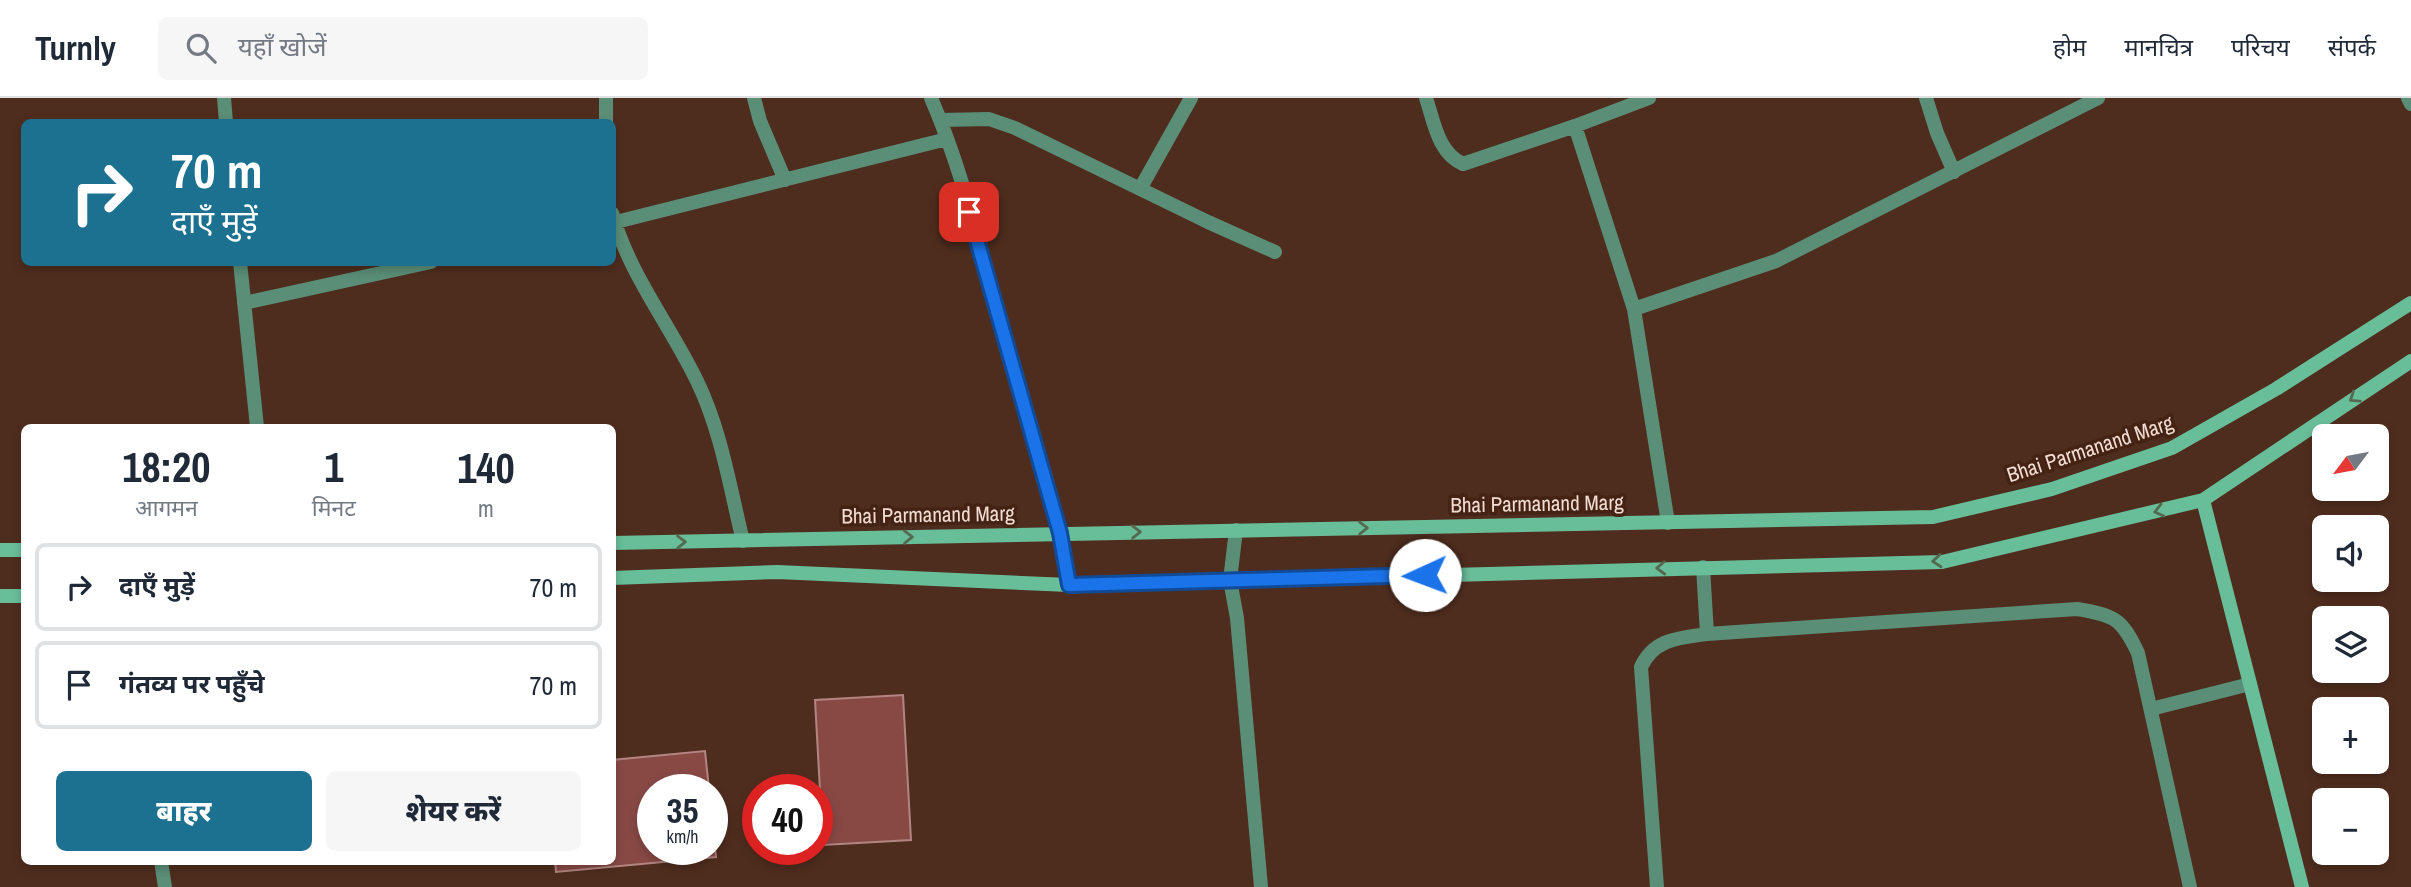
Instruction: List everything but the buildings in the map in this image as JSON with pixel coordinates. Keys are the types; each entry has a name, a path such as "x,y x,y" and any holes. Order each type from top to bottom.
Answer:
{"street":[{"path":"224,98 226,119"},
{"path":"606,98 606,119"},
{"path":"754,98 785,180"},
{"path":"931,98 941,120 987,273 1060,533 1069,585"},
{"path":"1140,189 1191,98"},
{"path":"1426,98 1441,142 1451,159 1463,164 1649,98"},
{"path":"1926,98 1954,172"},
{"path":"1634,309 1776,261 2098,98"},
{"path":"2408,98 2411,104"},
{"path":"941,120 989,119 1015,128 1275,252"},
{"path":"1575,126 1634,309 1668,523"},
{"path":"616,219 947,139"},
{"path":"616,227 641,281 680,348 711,413 743,541"},
{"path":"240,266 257,424"},
{"path":"244,303 413,266"},
{"name":"Bhai Parmanand Marg","path":"616,543 1933,517 2052,489 2172,448 2276,388 2411,303"},
{"path":"616,578 777,572 1069,585 1942,562 2203,500 2411,360"},
{"path":"2203,500 2302,887"},
{"path":"1236,530 1230,580 1237,618 1261,887"},
{"path":"0,550 21,550"},
{"path":"1703,567 1707,634"},
{"path":"0,596 21,596"},
{"path":"1657,887 1641,667 1647,655 1658,645 1672,639 1707,634 2077,608 2103,613 2126,628 2138,653 2190,887"},
{"path":"2151,709 2250,684"},
{"path":"161,865 164,887"}],"route":[{"path":"969,212 1060,533 1069,585 1425,575"}]}
